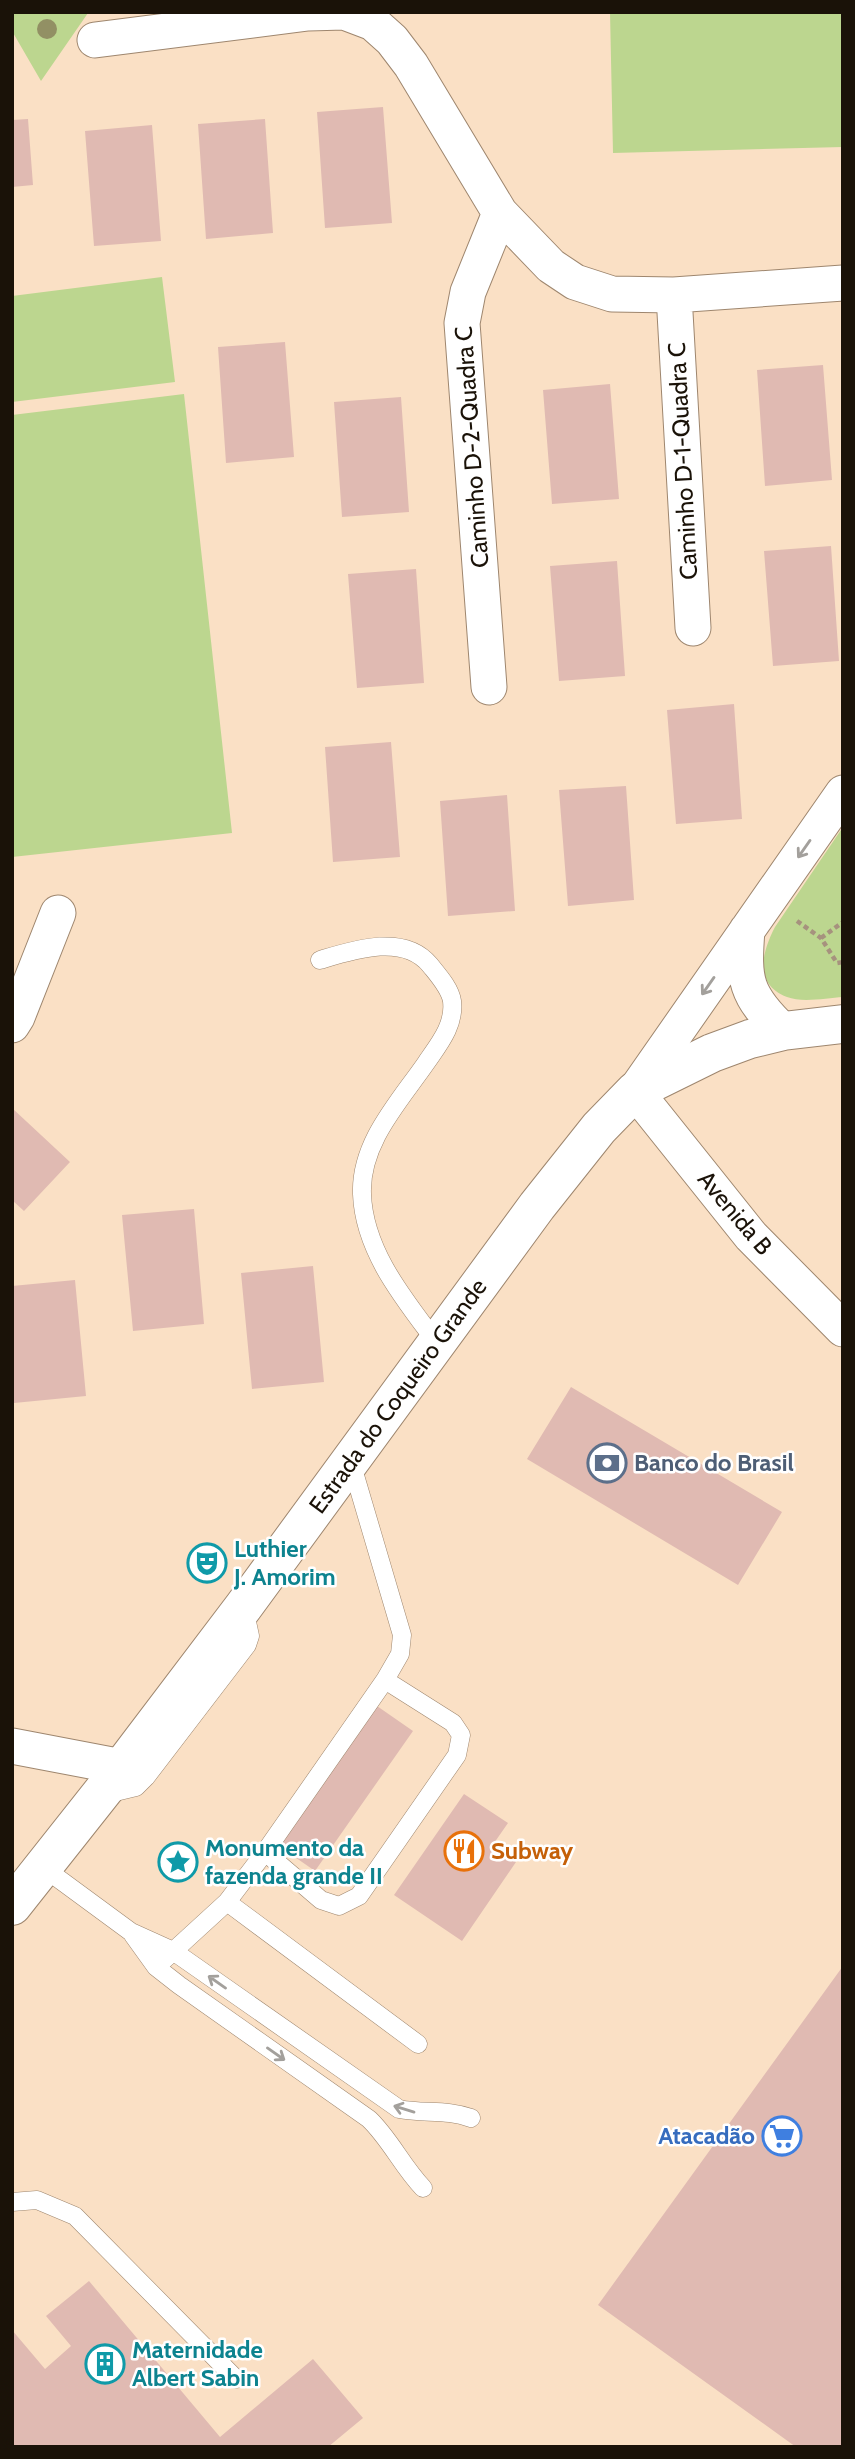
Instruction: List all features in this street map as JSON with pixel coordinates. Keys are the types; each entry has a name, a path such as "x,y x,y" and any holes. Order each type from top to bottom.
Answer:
{"main road":[{"name":"Estrada do Coqueiro Grande","path":"12,1906 111,1781 566,1168 599,1128 635,1091 712,1053 750,1039 783,1031 843,1024"}],"street":[{"path":"95,40 308,13 344,12 373,23 392,40 411,65 500,213 551,266 575,282 612,294 674,295 843,283"},
{"name":"Caminho D-2-Quadra C","path":"489,687 462,323 468,292 500,213"},
{"name":"Caminho D-1-Quadra C","path":"674,295 693,628"},
{"path":"635,1091 843,793"},
{"path":"12,1025 18,1017 58,913"},
{"path":"747,930 744,968 750,989 762,1011 783,1031"},
{"name":"Avenida B","path":"635,1091 751,1236 843,1329"},
{"path":"12,1746 111,1781"}],"lane":[{"path":"320,960 376,946 402,949 425,959 441,978 452,999 451,1022 439,1044 379,1131 365,1164 362,1193 366,1224 380,1259 399,1293 437,1343"},
{"path":"156,1966 227,1902 385,1680 400,1654 402,1635 350,1460"},
{"path":"265,1852 321,1900 339,1906 359,1896 457,1755 461,1735 453,1723 385,1680"},
{"path":"44,1868 131,1932 173,1951 399,2109 414,2112 456,2112 471,2118"},
{"path":"227,1902 418,2044"},
{"path":"131,1932 156,1966 369,2119 383,2132 411,2176 423,2188"},
{"path":"12,2202 37,2200 75,2216 236,2379"}],"path":[{"path":"791,916 821,938 837,963 843,962"},
{"path":"821,938 843,922"}],"green space":[{"path":"12,12 88,13 41,81 12,31"},
{"path":"610,12 843,12 843,147 613,153"},
{"path":"162,277 175,382 12,402 12,296"},
{"path":"184,394 232,833 12,857 12,415"},
{"path":"843,827 843,997 793,999 776,991 769,984 763,967 764,957 775,927"}],"building":[{"path":"383,107 392,223 325,228 317,112"},
{"path":"28,119 33,185 12,187 12,120"},
{"path":"265,119 273,233 206,239 198,124"},
{"path":"152,125 161,241 94,246 85,131"},
{"path":"285,342 294,457 226,463 218,347"},
{"path":"823,365 832,480 765,486 757,370"},
{"path":"610,384 619,499 552,504 543,390"},
{"path":"401,397 409,512 342,517 334,402"},
{"path":"831,546 839,661 773,666 764,551"},
{"path":"617,561 625,676 559,681 550,566"},
{"path":"416,569 424,683 357,688 348,574"},
{"path":"734,704 742,819 676,824 667,710"},
{"path":"391,742 400,857 333,862 325,747"},
{"path":"626,786 634,900 568,906 559,790"},
{"path":"507,795 515,911 448,916 440,801"},
{"path":"12,1108 70,1162 24,1211 12,1200"},
{"path":"194,1209 204,1324 133,1331 122,1215"},
{"path":"313,1266 324,1382 252,1389 241,1273"},
{"path":"75,1280 86,1396 14,1403 12,1286"},
{"path":"571,1387 782,1512 738,1585 527,1459"},
{"path":"364,1697 413,1731 315,1871 266,1837"},
{"path":"464,1794 508,1823 492,1846 516,1862 462,1941 394,1895"},
{"name":"Atacadão","path":"843,1966 843,2447 796,2447 598,2305"},
{"name":"Maternidade Albert Sabin","path":"89,2281 220,2437 313,2359 363,2418 328,2447 12,2447 12,2330 45,2369 71,2346 46,2316"}],"place":[{"name":"Banco do Brasil","path":"607,1463"},
{"name":"Luthier J. Amorim","path":"207,1563"},
{"name":"Subway","path":"464,1851"},
{"name":"Monumento da fazenda grande II","path":"178,1862"},
{"name":"Atacadão","path":"782,2136"},
{"name":"Maternidade Albert Sabin","path":"105,2364"}]}
